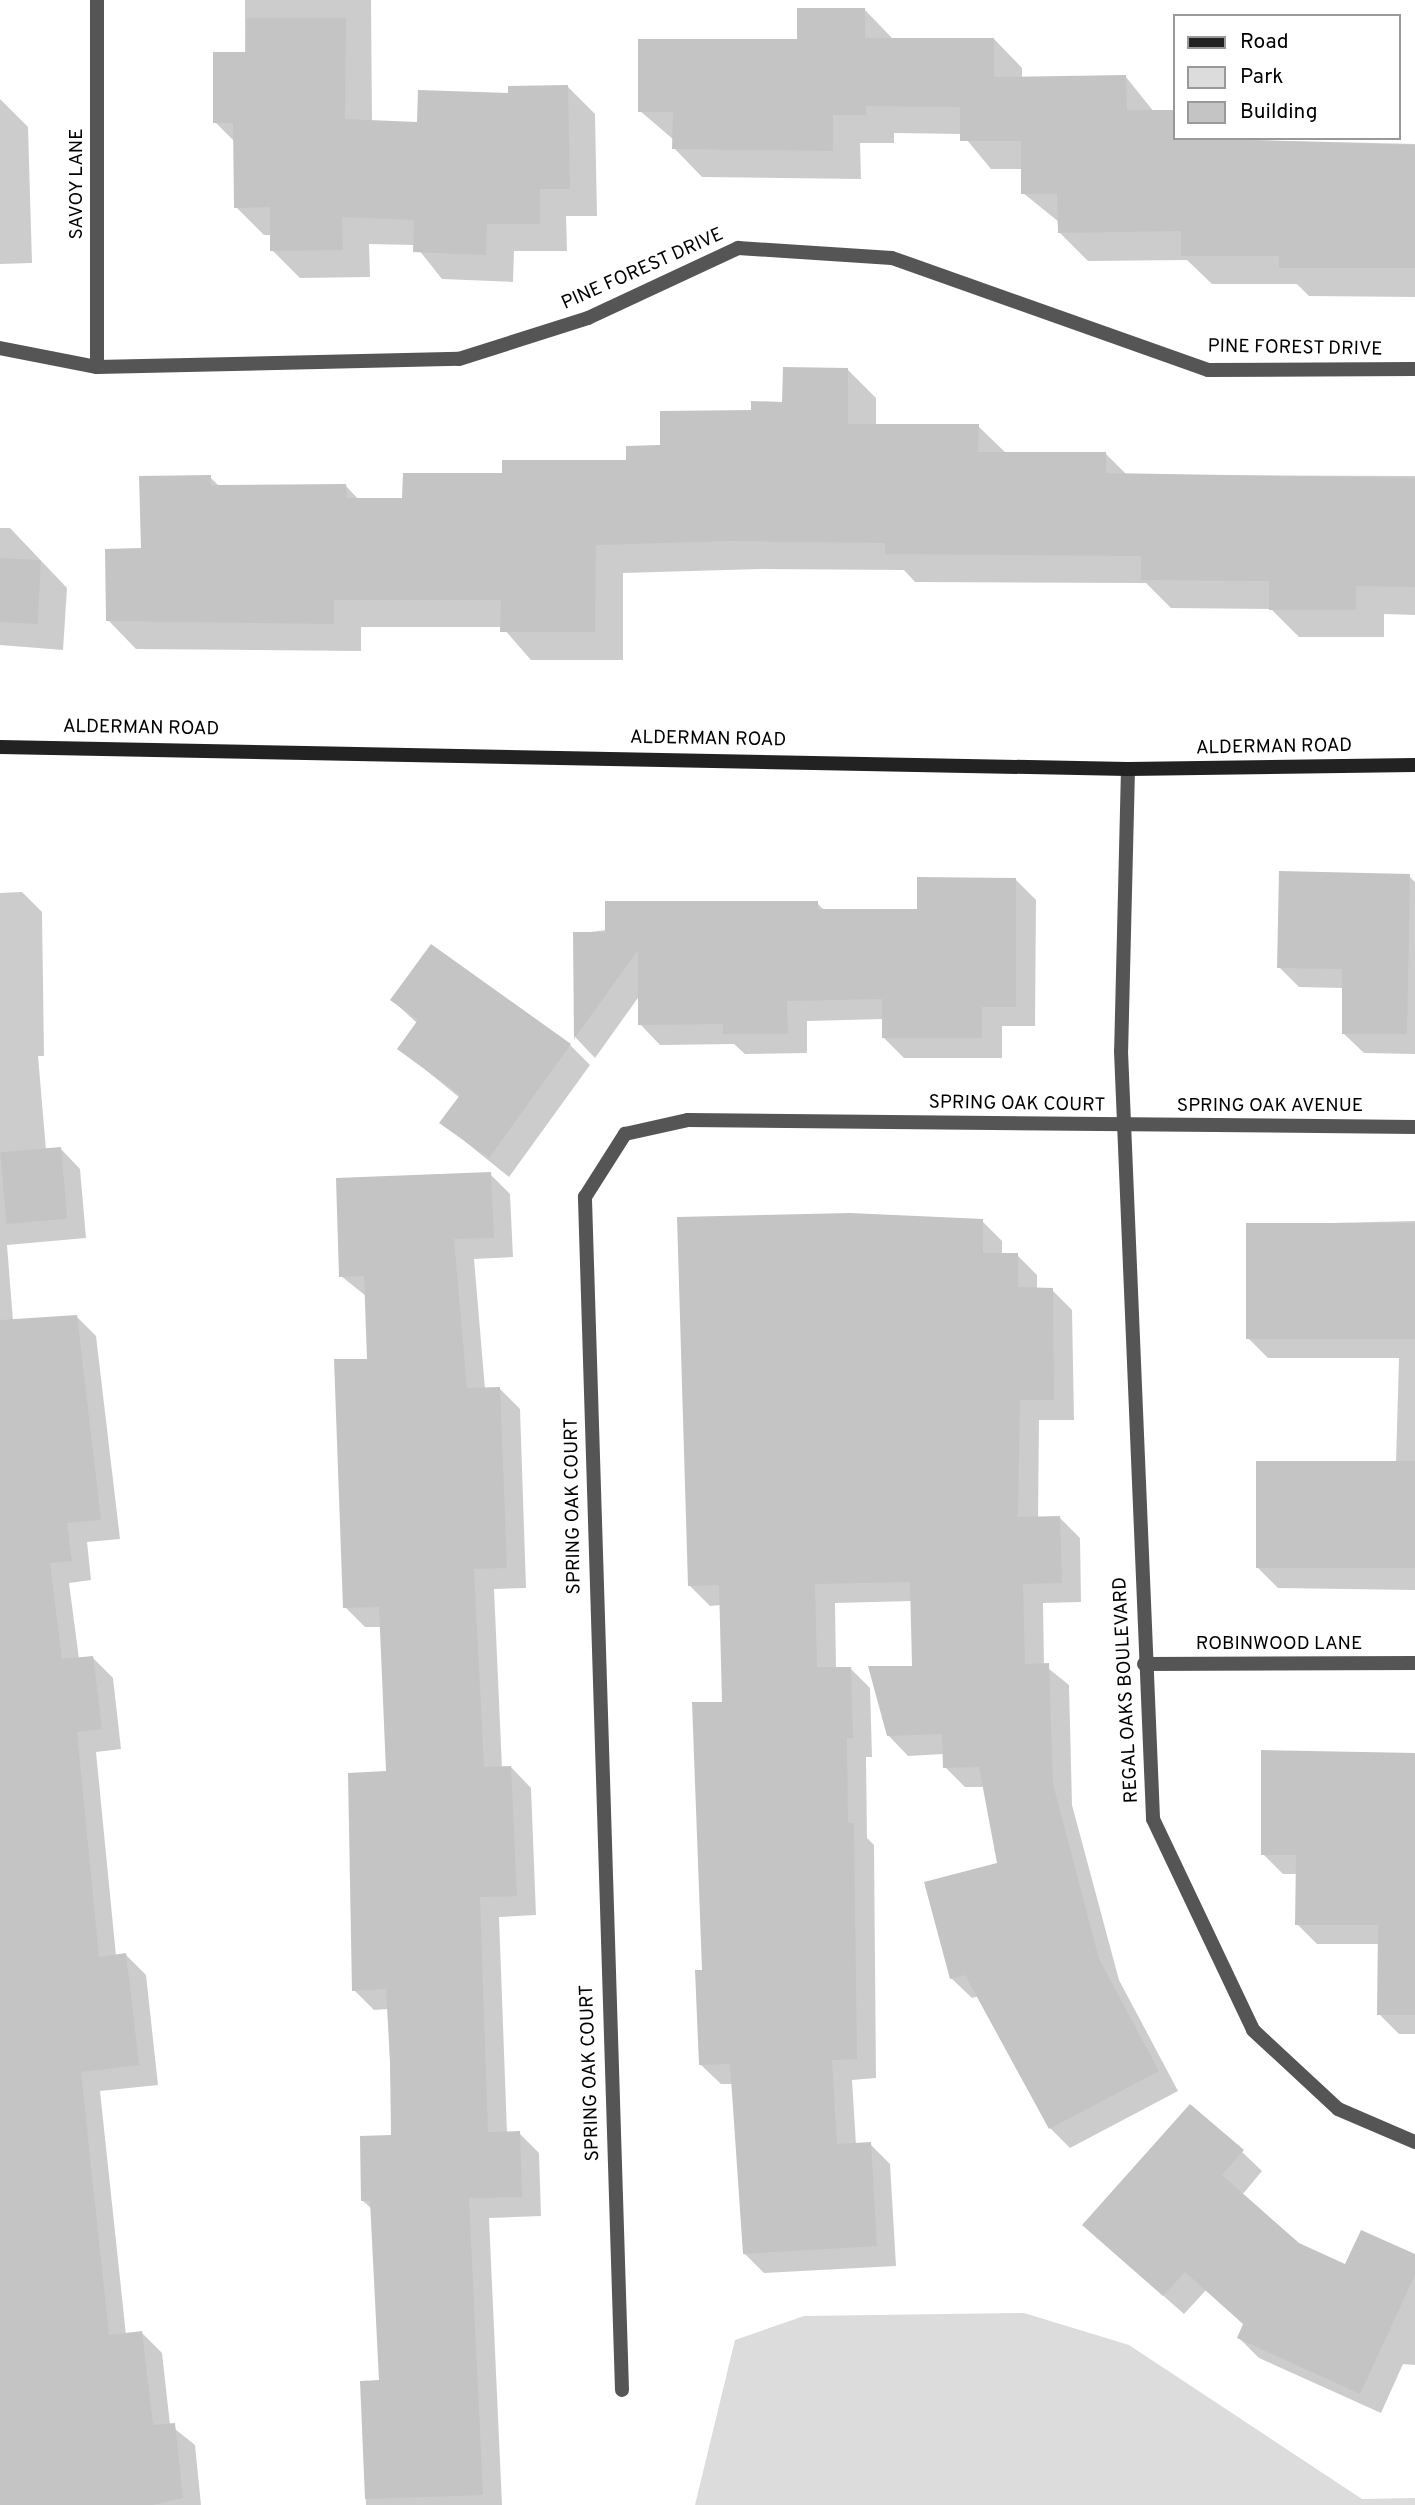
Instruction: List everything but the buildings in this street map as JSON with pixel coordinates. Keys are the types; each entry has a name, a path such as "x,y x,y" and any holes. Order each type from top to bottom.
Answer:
{"street":[{"name":"SAVOY LANE","path":"97,0 97,367"},
{"name":"PINE FOREST DRIVE","path":"0,348 97,367 458,359 588,318 738,248 891,258 1208,370 1415,369"},
{"name":"ALDERMAN ROAD","path":"0,747 1128,769 1415,765"},
{"name":"REGAL OAKS BOULEVARD","path":"1128,769 1126,1126 1144,1664 1153,1819 1253,2029 1338,2109 1415,2142"},
{"name":"SPRING OAK COURT","path":"622,2390 586,1197 625,1134 652,1124 1126,1126"},
{"name":"SPRING OAK AVENUE","path":"1126,1126 1415,1127"},
{"name":"ROBINWOOD LANE","path":"1144,1664 1415,1664"}],"green space":[{"path":"1024,2313 1129,2345 1362,2499 1415,2498 1415,2505 695,2505 735,2340 804,2316"}]}
